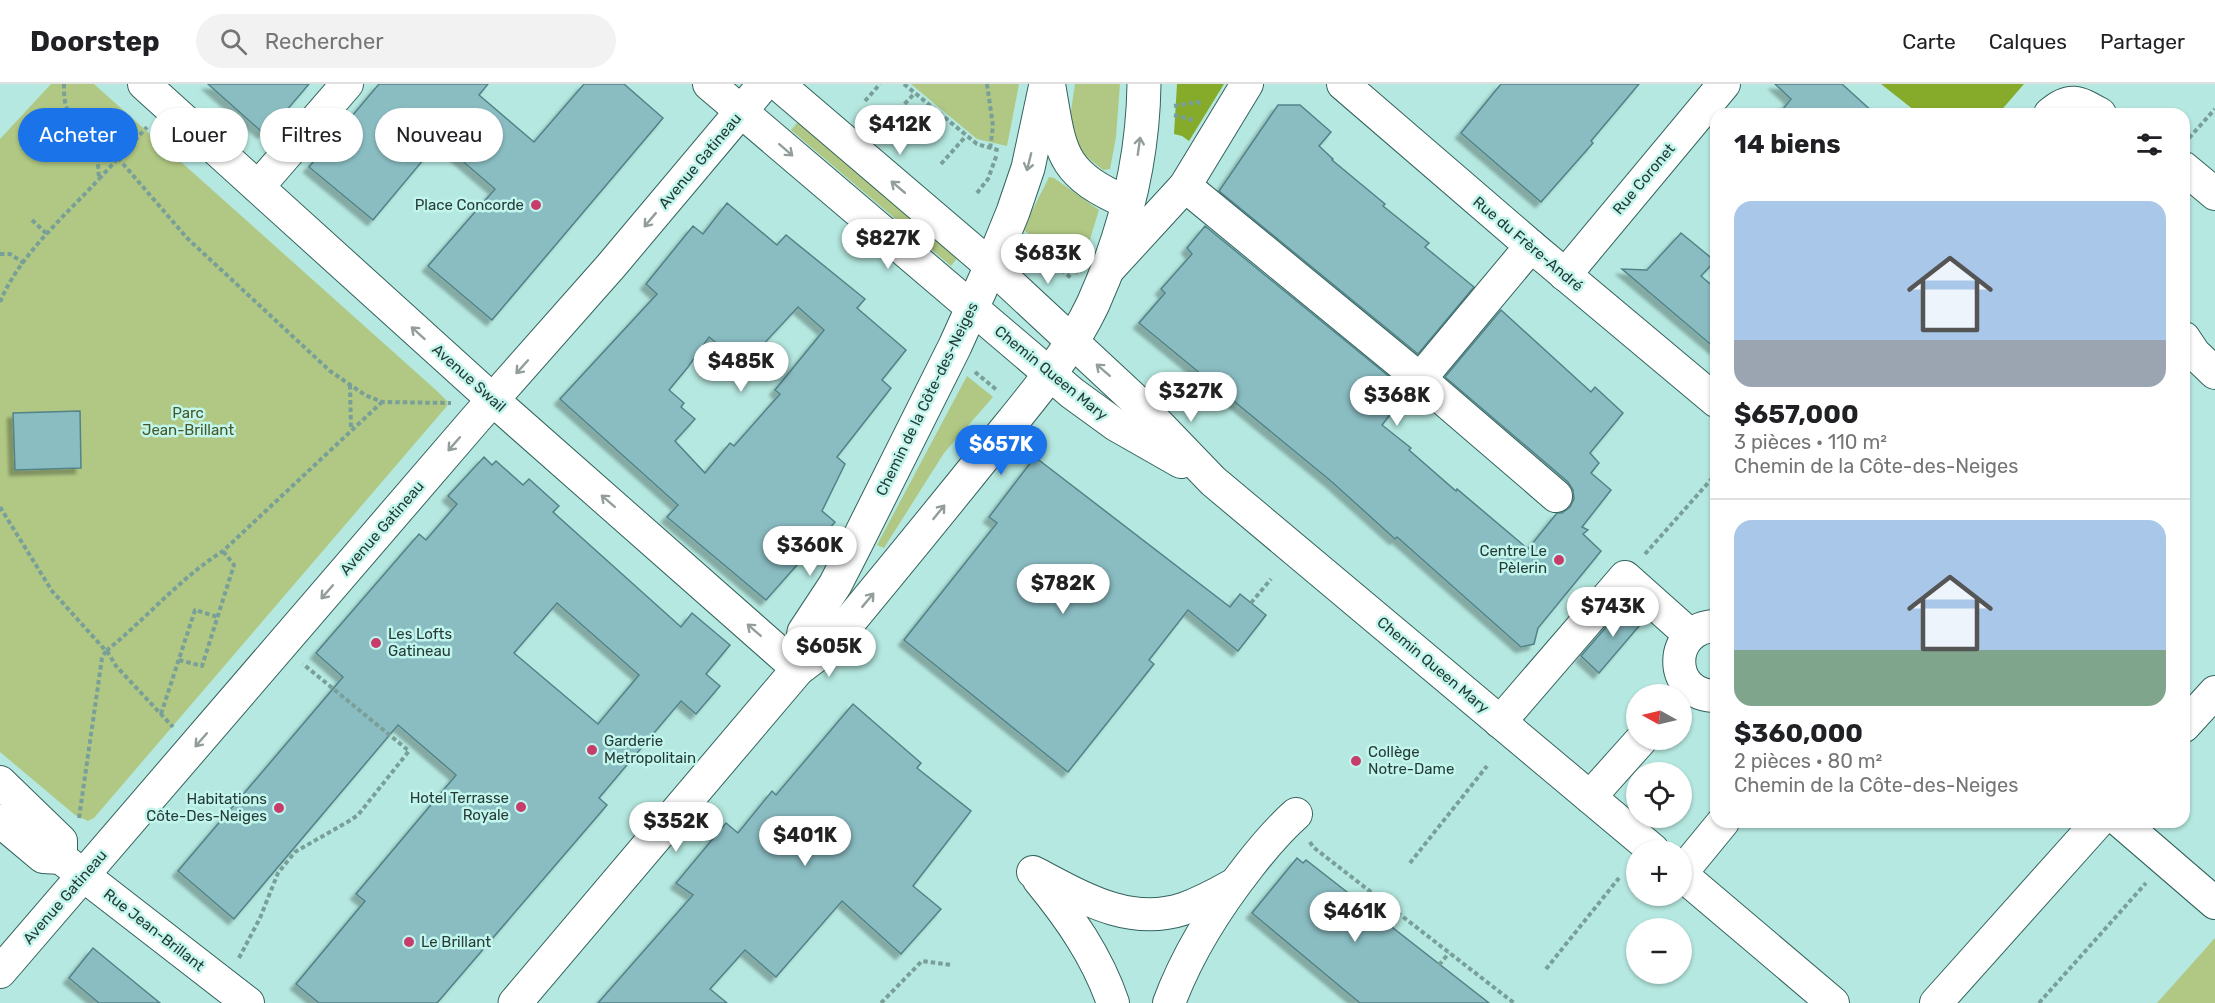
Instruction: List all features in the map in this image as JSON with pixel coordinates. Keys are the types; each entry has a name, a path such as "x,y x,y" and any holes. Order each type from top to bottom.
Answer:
{"main road":[{"name":"Chemin de la Côte-des-Neiges","path":"798,669 804,632 835,585 855,546 991,266 1028,168 1047,84"},
{"path":"515,1003 798,669 830,645 1018,416 1049,374 1092,305 1107,271 1128,203 1140,137 1144,84"}],"street":[{"name":"Avenue Swail","path":"144,84 493,400 798,669"},
{"path":"258,187 346,84"},
{"name":"Chemin Queen Mary","path":"709,84 1072,393 1116,425 1213,481"},
{"name":"Avenue Gatineau","path":"0,972 73,867 611,267 764,84"},
{"name":"Chemin Queen Mary","path":"778,84 991,266 1134,399 1213,481 1641,840"},
{"name":"Chemin de la Côte-des-Neiges","path":"1047,84 1060,144 1067,160 1095,187 1128,203"},
{"path":"1107,271 1185,186 1247,84"},
{"name":"Rue du Frère-André","path":"1343,84 1565,275 1710,395"},
{"name":"Rue Coronet","path":"1565,275 1724,84"},
{"path":"2057,108 2073,101 2090,108"},
{"path":"2190,162 2215,194"},
{"path":"1185,186 1420,379 1556,495"},
{"path":"1420,379 1531,246"},
{"path":"2190,347 2215,373"},
{"path":"1500,722 1625,577 1703,630 1683,643 1679,666 1682,676 1695,692"},
{"path":"2190,719 2215,692"},
{"path":"1590,797 1632,750"},
{"path":"0,782 61,841 73,867"},
{"name":"Rue Jean-Brillant","path":"0,821 43,857 73,867 248,1003"},
{"path":"1169,1003 1187,960 1234,885 1274,836 1303,827"},
{"path":"1692,861 1718,828"},
{"path":"1936,1003 2093,828"},
{"path":"2128,828 2215,903"},
{"path":"1113,1003 1094,959 1080,935 1033,872 1096,904 1131,914 1167,913 1181,910 1234,885"},
{"path":"1692,882 1833,1003"}],"path":[{"path":"64,84 66,110 92,142 98,158 99,179"},
{"path":"866,101 880,84"},
{"path":"904,84 977,144 1010,154"},
{"path":"987,84 993,126 990,149"},
{"path":"889,120 915,93"},
{"path":"1170,106 1198,102 1206,107"},
{"path":"2190,147 2215,109"},
{"path":"916,143 939,114"},
{"path":"1170,115 1197,121"},
{"path":"138,137 148,126"},
{"path":"942,164 966,136"},
{"path":"977,193 988,179 999,151"},
{"path":"0,302 5,290 24,263 114,162"},
{"path":"121,162 187,238 330,371 364,395 382,402 453,403"},
{"path":"32,220 48,235"},
{"path":"1029,242 1071,278"},
{"path":"0,254 10,254 24,263"},
{"path":"0,294 5,290"},
{"path":"971,369 998,391"},
{"path":"350,385 351,431"},
{"path":"78,824 102,658 106,651 131,632 204,563 224,551 382,402"},
{"path":"1625,577 1710,481"},
{"path":"0,507 52,591 106,651 116,666 176,730"},
{"path":"179,660 202,666 234,565 224,551"},
{"path":"1251,603 1271,579"},
{"path":"161,714 195,610 218,617"},
{"path":"239,958 269,900 274,880 291,857 358,815 409,751 303,663"},
{"path":"1410,863 1487,766"},
{"path":"1303,827 1313,847 1514,1003"},
{"path":"2039,1003 2166,861"},
{"path":"1546,969 1619,878"},
{"path":"1372,912 1381,901"},
{"path":"1439,965 1449,952"},
{"path":"881,1003 922,961 952,964"}],"green space":[{"name":"Parc Jean-Brillant","path":"51,84 94,84 121,108 29,108"},
{"path":"911,84 1019,84 1007,146 977,139"},
{"path":"1075,84 1120,84 1116,137 1110,169 1103,170 1071,144 1068,131"},
{"path":"1177,84 1224,84 1189,141 1174,134"},
{"path":"1881,84 2024,84 2003,108 1911,108"},
{"name":"Parc Jean-Brillant","path":"18,120 18,162 138,162 138,123 150,134 150,162 181,162 447,401 447,406 94,818 88,821 75,815 0,752 0,139"},
{"path":"798,122 958,257 951,266 791,130"},
{"path":"1049,177 1054,178 1099,210 1077,275 1023,229"},
{"path":"967,376 993,397 944,453 884,548 877,545"},
{"path":"2215,938 2215,1003 2157,1003"}],"building":[{"path":"208,84 309,84 289,108 260,108 260,130 248,120 248,108 235,108"},
{"name":"Place Concorde","path":"379,84 488,84 479,95 494,108 375,108 375,162 421,162 373,220 309,167 313,162 363,162 363,108 359,108"},
{"name":"Place Concorde","path":"584,84 624,84 663,118 492,320 428,266 495,189 464,162 503,162 503,116 534,142"},
{"path":"1501,84 1639,84 1591,141 1593,143 1541,202 1461,133"},
{"path":"1775,84 1842,84 1868,108 1784,108 1791,99"},
{"path":"1278,105 1300,105 1331,132 1319,146 1332,160 1385,204 1383,206 1429,243 1425,247 1474,287 1418,354 1219,191"},
{"path":"727,203 777,245 786,235 865,299 857,308 906,350 882,380 891,388 837,457 845,464 822,511 835,522 766,600 667,517 678,505 560,399 657,294 646,284 693,226 703,234","holes":["798,307 824,330 775,390 780,394 734,446 730,443 705,473 675,441 695,419 681,407 684,403 669,390 709,337 744,365"]},
{"path":"1205,226 1408,392 1382,425 1411,448 1409,450 1456,491 1457,489 1528,549 1557,513 1562,513 1570,507 1574,499 1573,490 1568,482 1445,377 1501,310 1591,392 1595,387 1623,413 1590,453 1599,463 1591,473 1611,490 1582,527 1588,530 1583,534 1601,551 1538,628 1534,644 1521,647 1397,537 1395,539 1332,482 1139,323 1165,293 1161,289 1192,254 1187,248"},
{"path":"1681,233 1710,257 1710,266 1701,276 1710,284 1710,344 1622,269 1647,270"},
{"path":"80,411 81,468 15,470 13,413"},
{"path":"484,457 492,465 496,461 523,485 529,479 559,506 553,512 681,627 692,613 730,645 706,674 720,686 696,714 681,701 599,798 607,805 437,1003 319,1003 296,984 365,901 356,894 456,775 398,725 234,919 178,871 343,677 316,653 419,534 426,540 457,504 448,496","holes":["557,603 639,675 598,724 514,653"]},
{"path":"1035,457 1230,607 1240,594 1266,615 1238,651 1188,610 1149,660 1154,664 1068,772 904,640 997,523 989,517"},
{"path":"1627,603 1645,619 1599,673 1581,656"},
{"path":"853,704 921,763 917,768 971,811 913,886 941,909 901,954 842,901 776,977 745,950 710,989 727,1003 598,1003 693,895 676,883 726,823 738,833 772,791 776,795"},
{"path":"1297,858 1303,863 1306,860 1489,1003 1360,1003 1252,913"},
{"path":"93,948 160,1003 99,1003 69,978"}],"place":[{"name":"Place Concorde","path":"536,205"},
{"name":"Centre Le Pèlerin","path":"1559,560"},
{"name":"Les Lofts Gatineau","path":"376,643"},
{"name":"Garderie Metropolitain","path":"592,750"},
{"name":"Collège Notre-Dame","path":"1356,761"},
{"name":"Hotel Terrasse Royale","path":"521,807"},
{"name":"Habitations Côte-Des-Neiges","path":"279,808"},
{"name":"Le Brillant","path":"409,942"}]}
